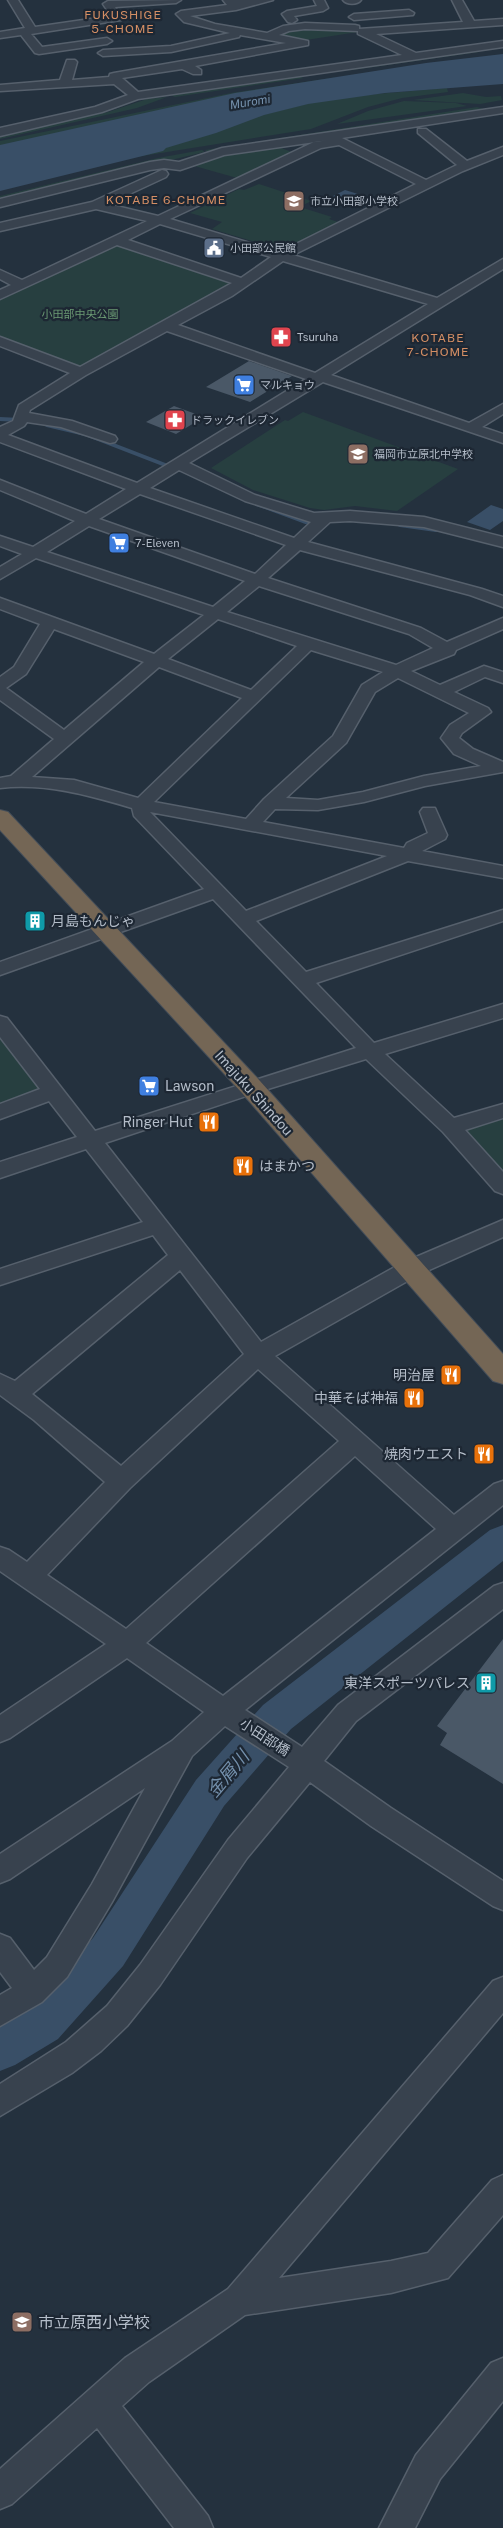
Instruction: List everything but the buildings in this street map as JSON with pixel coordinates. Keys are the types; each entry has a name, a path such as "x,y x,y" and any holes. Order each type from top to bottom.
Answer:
{"highway":[{"name":"Imajuku Shindou","path":"0,817 99,933 244,1090 404,1273 503,1392"},
{"name":"Imajuku Shindou","path":"0,837 99,933"},
{"name":"Imajuku Shindou","path":"404,1273 503,1373"}],"street":[{"path":"13,0 39,51 107,41"},
{"path":"136,96 100,60 115,17 106,2 176,0"},
{"path":"231,3 268,0"},
{"path":"297,27 287,14 322,8 319,0"},
{"path":"356,0 348,0 357,26 414,57"},
{"path":"401,0 417,27"},
{"path":"457,0 470,24"},
{"path":"168,14 183,14 236,7 231,3"},
{"path":"357,26 376,11 409,12"},
{"path":"118,80 184,65 304,43 188,20 183,14"},
{"path":"2,33 28,32 115,17"},
{"path":"268,36 287,28 297,27 417,27 503,22"},
{"path":"103,53 171,49 243,32"},
{"path":"0,132 98,110 136,96 503,44"},
{"path":"65,84 71,62"},
{"path":"184,65 217,84"},
{"path":"0,88 118,80 196,72"},
{"path":"0,227 96,205 180,166 209,155 269,143 503,110"},
{"path":"422,131 465,165"},
{"path":"0,295 318,145 342,141 425,184"},
{"path":"20,420 24,408 81,372 227,293 282,256 425,184 465,165 503,151"},
{"path":"0,204 150,166 164,164 180,166"},
{"path":"96,205 159,220 437,302"},
{"path":"116,240 241,282"},
{"path":"0,574 321,378 437,302 503,263"},
{"path":"0,274 22,284"},
{"path":"167,326 503,439"},
{"path":"0,341 81,372"},
{"path":"471,428 503,408"},
{"path":"0,433 20,420 37,417 75,426 110,439"},
{"path":"0,437 138,489 297,544 476,592 503,602"},
{"path":"174,467 208,476 250,498 323,521 350,516 424,522 501,539"},
{"path":"0,485 87,520 257,580 415,631 448,650"},
{"path":"8,782 65,739 158,660 257,580 323,521"},
{"path":"0,540 33,553 214,614 397,671 482,712 456,729 450,738 458,751 490,762 500,768"},
{"path":"0,603 252,696"},
{"path":"0,685 20,670 47,626 51,623"},
{"path":"251,824 270,803 340,740 368,689 397,671 501,625"},
{"path":"308,644 141,805 140,812 371,1052 450,1127 503,1186"},
{"path":"440,692 484,671 503,678"},
{"path":"0,692 65,739"},
{"path":"270,803 318,805 364,797 424,781 500,768"},
{"path":"8,782 74,785 141,805 503,872"},
{"path":"244,919 409,855 414,847 438,835 429,812"},
{"path":"0,969 217,891"},
{"path":"303,980 502,915"},
{"path":"0,1170 244,1090 503,1011"},
{"path":"0,1023 89,1140 258,1355 454,1530"},
{"path":"0,1112 52,1092"},
{"path":"450,1127 503,1111"},
{"path":"0,1277 156,1226"},
{"path":"28,1577 121,1482 258,1355 404,1273 503,1228"},
{"path":"121,1482 42,1413 8,1388 181,1257"},
{"path":"0,1730 127,1644 355,1441"},
{"path":"0,1870 182,1748 224,1711 503,1491"},
{"name":"小田部橋","path":"0,1557 224,1711 307,1764 381,1817 503,1897"},
{"path":"0,2101 45,2074 82,2047 116,2017 145,1983 201,1900 278,1797 347,1714 503,1594"},
{"path":"0,2012 32,1992 56,1967 92,1910 182,1748"},
{"path":"0,1948 32,1992"},
{"path":"0,2492 137,2370 240,2300 503,1991"},
{"path":"240,2300 391,2277 437,2266 503,2191"},
{"path":"396,2528 428,2467 503,2375"},
{"path":"99,2404 196,2528"}],"green space":[{"path":"304,27 352,29 358,32 306,40 280,34"},
{"path":"470,50 479,52 352,70 346,68"},
{"path":"296,76 304,78 175,97 168,94"},
{"path":"338,77 0,146 0,141 231,93"},
{"path":"447,88 448,92 402,98 368,107 311,129 136,157 263,113 306,103 376,94"},
{"path":"463,93 486,97 501,96 502,100 480,104 413,100"},
{"path":"167,97 137,108 0,139 0,134 108,112 147,99"},
{"path":"404,101 456,103 467,106 337,124 368,111"},
{"path":"477,107 483,109 208,152 205,150"},
{"path":"273,145 292,152 237,178 191,165 219,154"},
{"path":"202,150 205,152 0,200 0,196 158,158"},
{"path":"259,184 311,201 300,207 332,217 329,219 338,222 289,247 279,249 212,229 222,222 190,213 239,189 244,190"},
{"name":"小田部中央公園","path":"116,240 241,282 81,372 0,341 0,296"},
{"path":"303,412 458,469 397,511 355,506 324,510 310,508 253,490 211,468 285,420 288,421"},
{"path":"0,1032 45,1091 0,1108"},
{"path":"503,1118 503,1176 461,1131"}],"water":[{"name":"Muromi","path":"503,54 503,84 385,93 308,104 264,115 216,133 166,148 163,151 0,191 0,145 235,93 426,63"},
{"path":"345,190 358,194 336,205 323,201"},
{"path":"491,505 503,509 503,521 490,530 467,522"}],"waterway":[{"path":"0,419 20,420"},
{"path":"47,425 85,434 173,468"},
{"path":"257,504 306,522 317,521"},
{"path":"400,525 436,530"},
{"name":"金屑川","path":"0,2050 43,2024 108,1952 210,1793 277,1717 503,1540"}],"place":[{"name":"市立小田部小学校","path":"294,201"},
{"name":"小田部公民館","path":"214,248"},
{"name":"Tsuruha","path":"281,337"},
{"name":"マルキョウ","path":"244,385"},
{"name":"ドラックイレブン","path":"175,420"},
{"name":"福岡市立原北中学校","path":"358,454"},
{"name":"7-Eleven","path":"119,543"},
{"name":"月島もんじゃ","path":"35,921"},
{"name":"Lawson","path":"149,1086"},
{"name":"Ringer Hut","path":"209,1122"},
{"name":"はまかつ","path":"243,1166"},
{"name":"明治屋","path":"451,1375"},
{"name":"中華そば神福","path":"414,1398"},
{"name":"焼肉ウエスト","path":"484,1454"},
{"name":"東洋スポーツパレス","path":"486,1683"},
{"name":"市立原西小学校","path":"22,2322"}],"district":[{"name":"FUKUSHIGE 5-CHOME","path":"123,22"},
{"name":"KOTABE 6-CHOME","path":"166,200"},
{"name":"KOTABE 7-CHOME","path":"438,345"}]}
